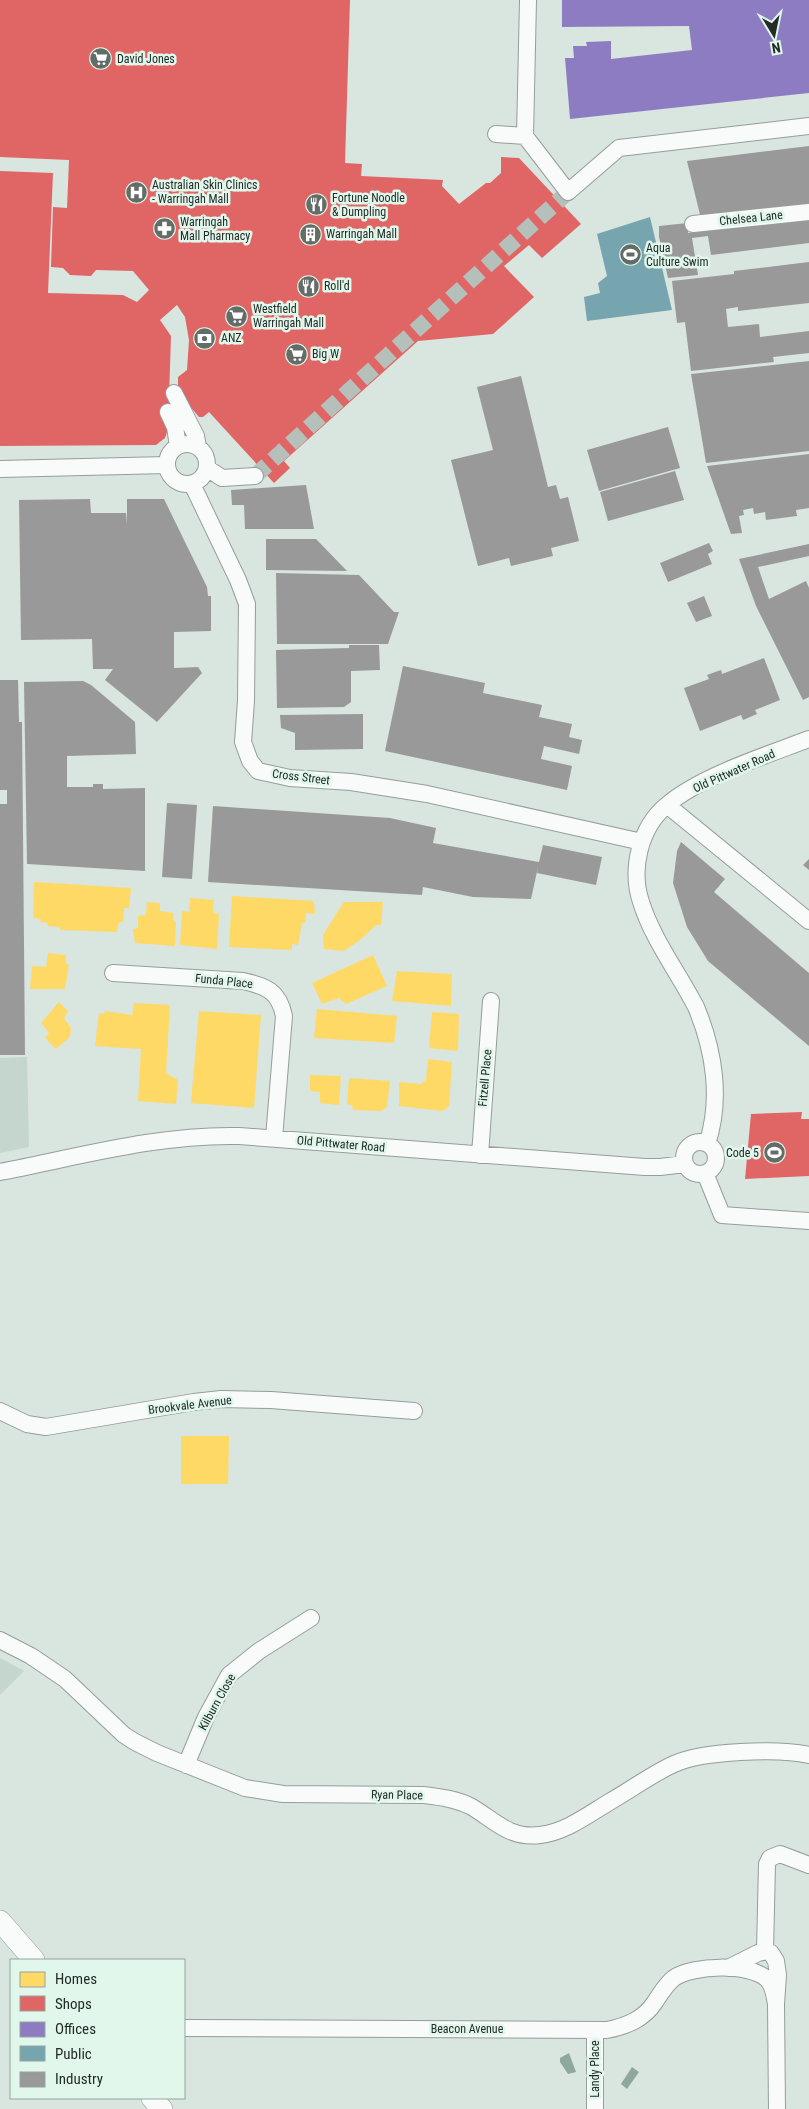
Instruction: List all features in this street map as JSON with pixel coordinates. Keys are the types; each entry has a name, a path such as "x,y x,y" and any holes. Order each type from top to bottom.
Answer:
{"main road":[{"path":"0,1921 33,1959"},
{"path":"153,2099 162,2109"}],"street":[{"path":"528,0 525,136 568,192 619,148 809,126"},
{"path":"496,134 525,136"},
{"name":"Chelsea Lane","path":"693,224 809,212"},
{"path":"174,393 196,436 198,447 206,458 207,468 199,480 192,484 176,481 171,476 167,465 172,450 178,446 191,444 198,447"},
{"path":"168,412 175,427 178,446"},
{"path":"0,468 167,465"},
{"path":"207,468 222,478 254,476"},
{"name":"Cross Street","path":"192,484 238,580 247,604 246,701 243,742 250,761 258,771 290,778 351,782 427,794 642,842"},
{"name":"Old Pittwater Road","path":"707,1144 715,1110 716,1092 711,1054 696,1007 654,934 640,900 637,870 642,842 656,816 667,804 703,783 809,739"},
{"path":"667,804 809,921"},
{"name":"Funda Place","path":"114,973 243,981 257,984 271,991 281,1003 284,1016 274,1138"},
{"name":"Fitzell Place","path":"480,1154 491,1001"},
{"name":"Old Pittwater Road","path":"0,1172 165,1140 208,1135 274,1138 645,1167 685,1164"},
{"path":"696,1143 707,1144 714,1151 716,1160 712,1168 705,1173 695,1174 685,1164 685,1153 691,1145 696,1143"},
{"path":"705,1173 722,1215 809,1221"},
{"name":"Brookvale Avenue","path":"0,1410 27,1424 46,1427 194,1402 221,1400 271,1400 414,1411"},
{"name":"Kilburn Close","path":"186,1765 206,1717 229,1675 259,1651 311,1618"},
{"name":"Ryan Place","path":"0,1640 31,1656 65,1679 124,1735 135,1742 226,1781 262,1792 303,1795 424,1795 442,1798 471,1807 504,1830 515,1834 532,1836 564,1829 666,1768 690,1758 705,1755 777,1752 809,1755"},
{"path":"765,1951 766,1871 770,1858 774,1855 785,1855 809,1864"},
{"name":"Beacon Avenue","path":"728,1968 765,1951 771,1953 776,1961 778,1975 776,2004 776,2109"},
{"name":"Beacon Avenue","path":"185,2028 595,2030 618,2028 638,2020 646,2014 665,1987 674,1978 687,1972 728,1968 752,1972 765,1978 773,1989 776,2004"},
{"name":"Landy Place","path":"595,2030 595,2109"}],"shaded area":[{"path":"27,1057 29,1147 0,1153 0,1058"},
{"path":"0,1658 24,1671 0,1695"},
{"path":"569,2053 576,2072 568,2074 560,2062 560,2058"},
{"path":"632,2067 639,2072 627,2089 621,2084"}],"building: Homes":[{"path":"34,882 131,888 129,908 124,908 123,922 119,922 117,932 60,930 60,927 48,926 47,923 40,922 41,919 33,918"},
{"path":"232,896 314,901 315,914 306,913 298,945 292,944 292,950 229,947"},
{"path":"190,898 214,900 213,913 219,914 217,949 180,945 182,911 189,912"},
{"path":"147,902 160,903 160,911 174,913 173,920 176,922 175,946 135,943 133,929 138,928 138,916 146,915"},
{"path":"344,902 383,902 381,925 376,925 360,940 344,951 324,949 323,935"},
{"path":"48,953 66,955 66,964 69,964 65,989 30,989 32,966 46,967"},
{"path":"373,955 387,986 346,1004 339,998 322,1004 312,983"},
{"path":"397,971 452,974 451,1006 392,1001"},
{"path":"59,1002 68,1011 64,1018 71,1028 70,1037 56,1049 45,1038 49,1033 41,1023"},
{"path":"134,1003 170,1005 166,1073 178,1080 176,1104 138,1101 141,1049 95,1046 99,1013 104,1014 105,1011 132,1015"},
{"path":"317,1009 397,1016 394,1043 314,1038"},
{"path":"199,1011 261,1015 254,1108 191,1103"},
{"path":"432,1012 459,1014 458,1051 429,1048"},
{"path":"428,1059 452,1062 449,1106 443,1111 399,1106 399,1082 421,1084 426,1080"},
{"path":"310,1075 341,1076 339,1105 320,1103 320,1092 310,1091"},
{"path":"349,1078 390,1081 387,1107 381,1111 353,1110 352,1105 347,1104"},
{"path":"181,1436 229,1436 228,1484 181,1484"}],"building: Shops":[{"name":"Westfield Warringah Mall","path":"0,0 350,0 345,163 362,164 361,176 443,180 442,186 459,204 486,183 490,183 501,173 501,157 519,158 581,224 542,258 529,245 504,266 534,297 493,334 418,341 284,461 290,468 274,483 209,412 203,417 199,417 178,392 178,377 187,370 189,340 185,317 177,305 160,320 171,336 168,429 165,438 156,445 0,446 0,171 53,173 48,293 123,295 137,302 149,290 133,271 96,270 91,276 70,275 63,268 51,267 53,207 67,208 69,160 0,157"},
{"path":"802,1112 801,1119 809,1119 809,1176 745,1179 751,1114"}],"building: Offices":[{"path":"562,0 809,0 809,93 570,119 565,58 574,58 573,46 587,46 586,42 611,41 611,59 692,50 689,26 562,27"}],"building: Public":[{"name":"Aqua Culture Swim","path":"650,217 672,310 587,321 584,297 600,293 598,283 607,276 597,234"}],"building: Industry":[{"path":"809,146 809,206 701,219 687,161"},
{"path":"809,220 809,243 711,255 708,236 692,238 698,275 668,278 659,237 659,226 688,223 688,233"},
{"path":"809,262 809,303 738,311 738,307 726,309 728,327 759,324 760,337 809,331 809,353 773,357 774,362 691,371 685,322 677,323 672,281 734,274 734,271"},
{"path":"809,361 809,451 706,463 691,374"},
{"path":"521,376 548,487 556,485 560,499 568,497 579,541 551,548 553,556 511,566 509,558 478,566 451,460 493,450 477,387"},
{"path":"668,427 680,468 599,491 587,450"},
{"path":"809,454 809,508 796,510 797,516 766,520 765,512 754,514 753,508 743,510 744,515 739,516 742,533 731,534 707,466"},
{"path":"675,471 684,500 608,521 600,492"},
{"path":"306,485 314,529 245,529 244,505 232,505 231,490"},
{"path":"90,499 91,513 126,513 127,524 127,499 164,499 207,587 208,596 211,596 211,631 174,632 174,668 198,667 202,673 157,722 105,680 113,669 93,669 92,639 21,640 19,500"},
{"path":"266,539 316,539 347,571 266,570"},
{"path":"709,543 713,551 708,554 712,564 668,582 660,563"},
{"path":"809,544 809,556 758,567 769,599 806,581 809,588 809,697 803,700 756,606 739,559"},
{"path":"276,573 359,575 394,612 399,612 388,644 277,644"},
{"path":"704,596 712,616 696,622 687,603"},
{"path":"349,645 379,645 380,670 351,671 351,702 344,707 277,708 276,650 349,648"},
{"path":"764,658 780,700 755,710 757,714 743,720 741,715 700,731 684,688 709,679 707,675 721,670 722,674"},
{"path":"403,666 485,683 483,693 542,705 539,717 572,724 569,737 582,740 579,754 544,746 541,759 572,766 567,790 385,751"},
{"path":"0,680 18,680 19,722 22,722 25,1055 0,1055 0,804 7,804 7,790 0,790"},
{"path":"83,681 91,685 135,722 136,754 67,756 67,787 93,787 93,784 103,784 103,789 145,788 145,871 27,864 24,682"},
{"path":"363,714 363,749 295,750 295,733 281,728 280,715"},
{"path":"167,803 197,805 192,879 162,877"},
{"path":"213,806 390,818 436,828 433,843 539,862 543,845 602,857 596,885 537,873 538,867 531,899 473,897 423,887 422,895 208,882"},
{"path":"681,842 725,879 714,892 809,973 809,1046 708,961 687,927 673,883 677,851"},
{"path":"809,859 809,870 803,865"}],"tunnel":[{"path":"255,476 568,192"}],"place":[{"name":"David Jones","path":"101,59"},
{"name":"Australian Skin Clinics - Warringah Mall","path":"136,192"},
{"name":"Fortune Noodle & Dumpling","path":"316,205"},
{"name":"Warringah Mall Pharmacy","path":"164,229"},
{"name":"Warringah Mall","path":"310,234"},
{"name":"Aqua Culture Swim","path":"630,255"},
{"name":"Roll'd","path":"308,286"},
{"name":"Westfield Warringah Mall","path":"237,316"},
{"name":"ANZ","path":"205,338"},
{"name":"Big W","path":"296,354"},
{"name":"Code 5","path":"775,1153"}]}
